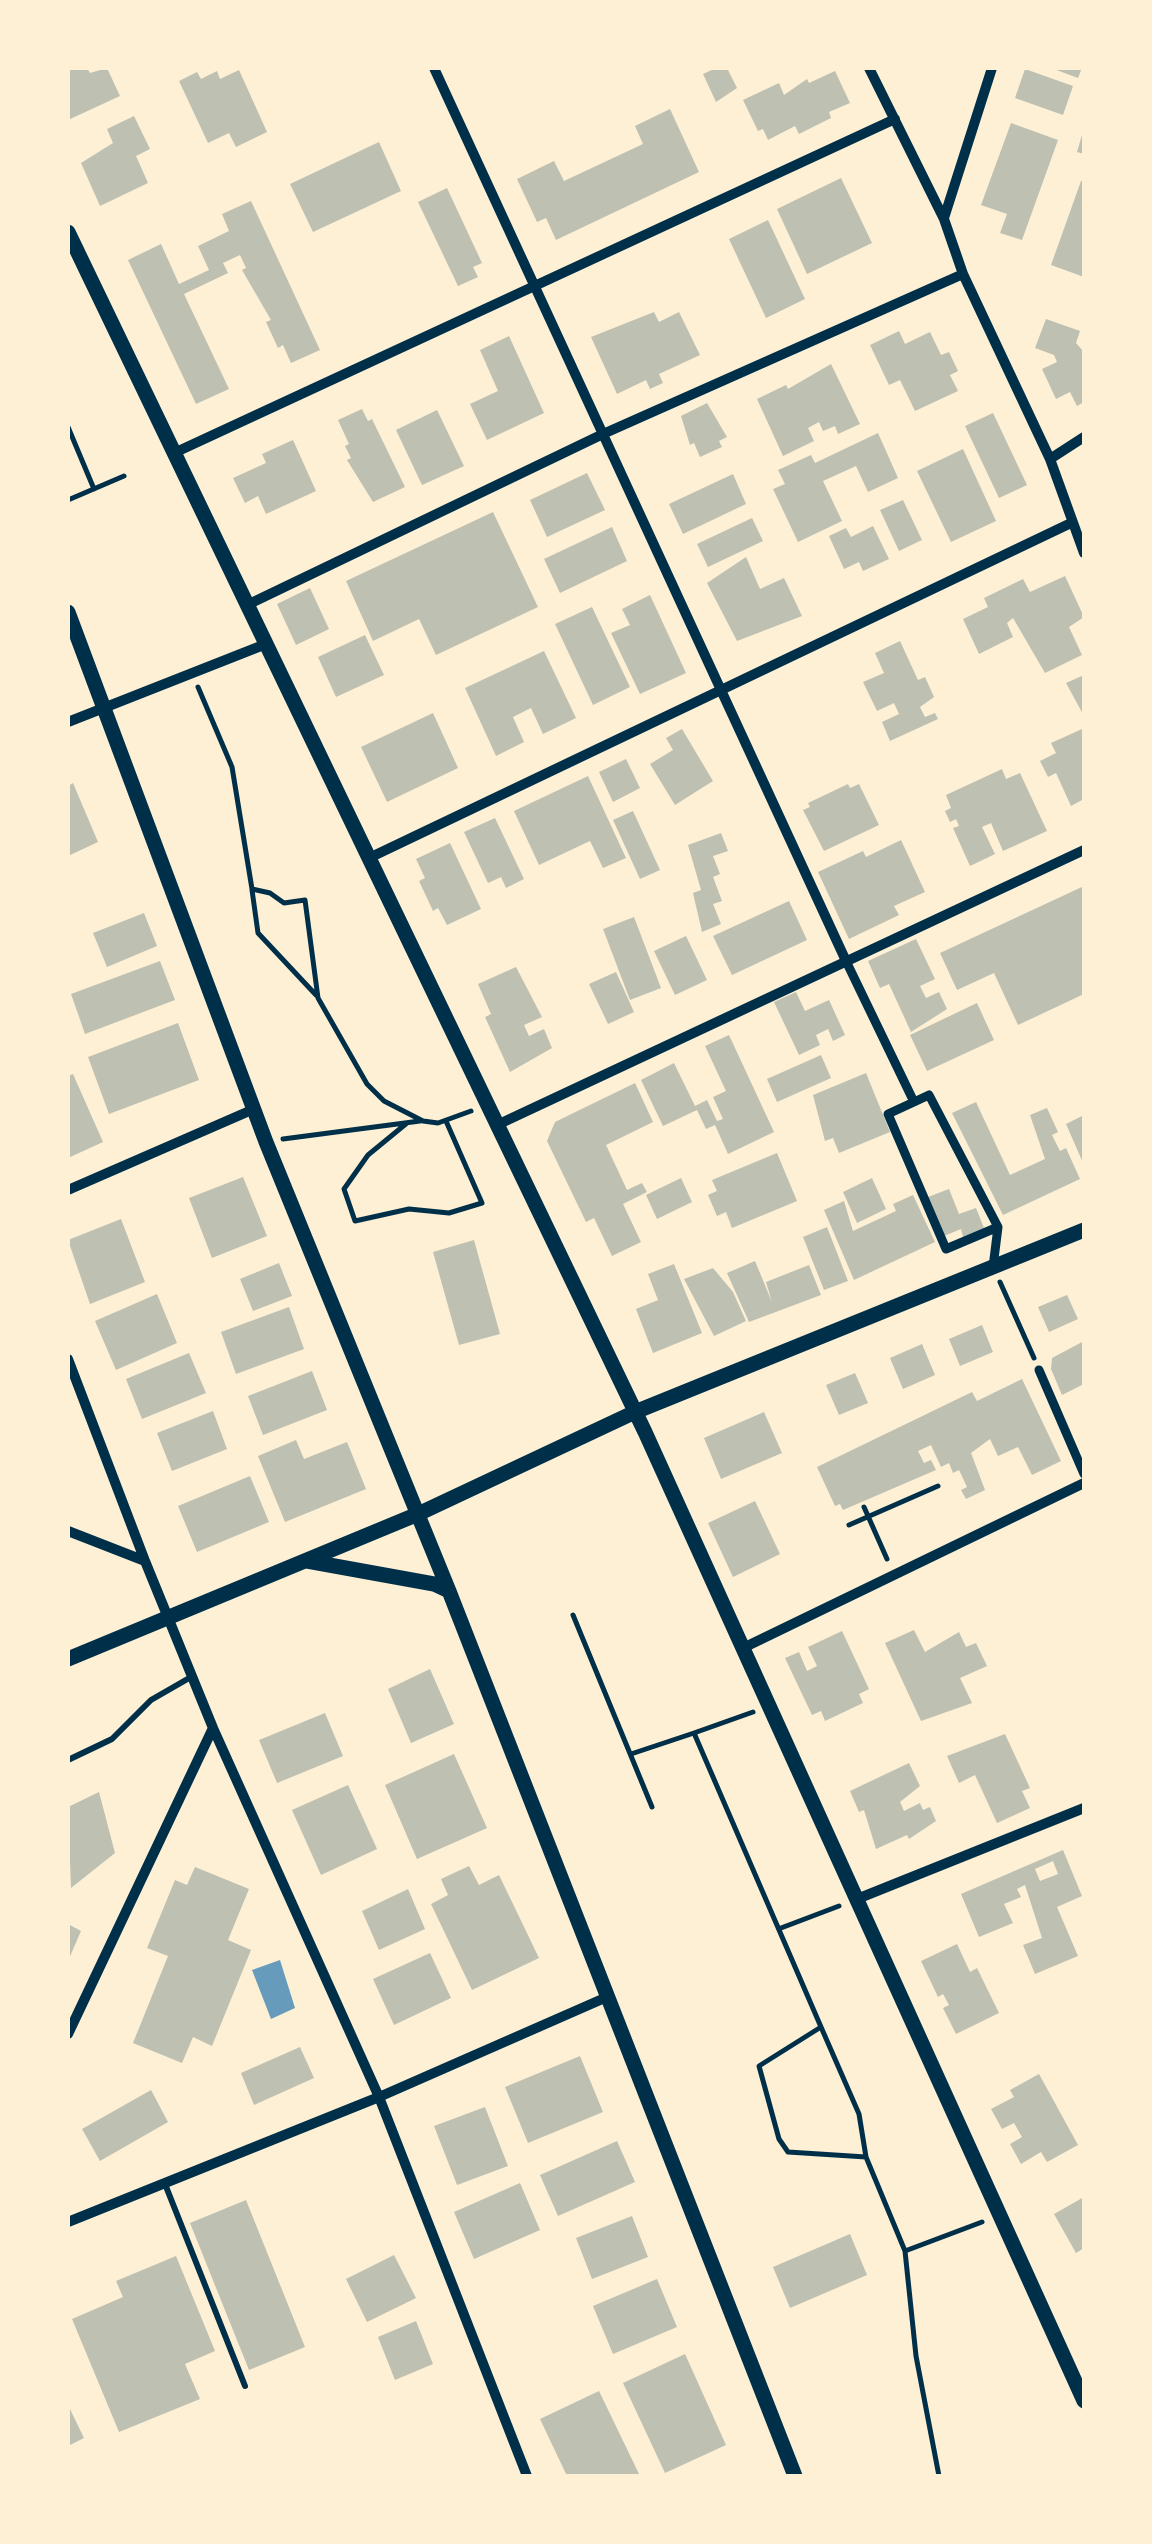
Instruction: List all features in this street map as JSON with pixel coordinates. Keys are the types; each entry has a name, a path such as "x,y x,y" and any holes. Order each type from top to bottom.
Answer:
{"street":[{"path":"434,68 914,1102"},
{"path":"868,68 944,219 963,274 1050,458 1084,552"},
{"path":"944,219 992,68"},
{"path":"174,453 895,119"},
{"path":"68,232 635,1412 1084,2401"},
{"path":"247,604 604,434 963,274"},
{"path":"1050,458 1084,437"},
{"path":"369,858 1071,523"},
{"path":"68,612 266,1142 450,1591 795,2476"},
{"path":"68,722 266,644"},
{"path":"497,1124 1084,850"},
{"path":"994,1266 998,1227 929,1096 888,1114 946,1249 998,1227"},
{"path":"68,1190 254,1109"},
{"path":"68,1659 418,1514 635,1412 1084,1230"},
{"path":"68,1358 212,1728 379,2097 528,2476"},
{"path":"1039,1370 1084,1474"},
{"path":"743,1648 1084,1484"},
{"path":"68,1532 145,1560"},
{"path":"305,1561 434,1584 450,1591"},
{"path":"68,2034 212,1728"},
{"path":"857,1899 1084,1808"},
{"path":"68,2222 379,2097 607,1997"}],"lane":[{"path":"68,1760 112,1740 151,1700 192,1676"},
{"path":"164,2183 244,2386"}],"path":[{"path":"68,427 94,489"},
{"path":"68,500 124,476"},
{"path":"193,674 232,767 258,933 318,998 367,1084 384,1100 423,1121"},
{"path":"252,889 270,893 284,903 305,900 318,998"},
{"path":"266,1142 446,1120 488,1105"},
{"path":"408,1123 368,1155 344,1189 355,1222 409,1209 450,1213 482,1203 446,1120"},
{"path":"994,1266 1039,1370"},
{"path":"849,1526 938,1486"},
{"path":"864,1507 894,1575"},
{"path":"573,1615 652,1807"},
{"path":"631,1754 769,1706"},
{"path":"694,1733 782,1928 859,2114 866,2157 906,2252 916,2356 939,2476"},
{"path":"782,1928 857,1899"},
{"path":"821,2027 759,2066 779,2140 788,2152 803,2156 866,2157"},
{"path":"906,2252 998,2216"}],"water":[{"path":"280,1960 295,2008 271,2019 252,1970"}],"building":[{"path":"68,68 87,68 90,73 107,68 120,96 68,120"},
{"path":"727,68 737,88 716,102 703,74"},
{"path":"1051,68 1082,68 1078,78"},
{"path":"1025,69 1073,86 1063,115 1015,98"},
{"path":"239,70 267,132 236,147 229,133 208,143 179,81 197,72 201,79 217,71 220,79"},
{"path":"835,71 850,103 829,112 831,118 799,134 795,126 768,140 763,129 758,131 743,100 779,83 784,95 807,79 809,83"},
{"path":"670,109 699,172 556,240 546,218 537,222 517,179 554,161 564,181 643,144 635,126"},
{"path":"134,116 150,149 136,156 148,183 100,206 81,163 113,143 107,129"},
{"path":"1011,123 1058,140 1022,240 1000,233 1007,214 981,205"},
{"path":"1084,128 1084,154 1077,152"},
{"path":"379,142 401,191 313,232 290,184"},
{"path":"841,178 872,243 807,274 777,209"},
{"path":"1081,181 1084,182 1084,277 1051,265"},
{"path":"447,188 482,263 473,267 478,277 458,286 418,202"},
{"path":"251,201 320,350 291,363 283,345 278,348 266,322 271,320 242,270 246,268 240,255 223,263 228,273 184,294 229,389 196,404 128,260 161,244 179,284 209,270 198,246 229,231 222,214"},
{"path":"768,220 805,299 766,318 729,239"},
{"path":"654,312 659,322 679,312 700,355 659,374 663,383 650,389 646,380 617,394 591,337"},
{"path":"1046,319 1080,331 1076,343 1084,352 1084,402 1077,406 1070,392 1056,399 1042,369 1057,362 1054,355 1035,348"},
{"path":"899,331 905,344 930,332 941,355 949,352 958,371 950,375 958,391 915,411 900,380 889,385 870,345"},
{"path":"509,336 544,413 487,440 470,404 498,391 480,350"},
{"path":"831,364 860,424 838,434 835,426 823,431 819,422 808,428 814,441 783,456 757,399 786,385 788,389"},
{"path":"707,403 727,437 719,441 722,447 700,457 694,443 690,445 681,416"},
{"path":"362,409 368,421 372,419 405,487 373,502 347,460 351,458 345,446 349,444 338,420"},
{"path":"437,410 464,466 422,485 396,430"},
{"path":"993,413 1027,485 999,498 965,426"},
{"path":"878,433 898,478 868,492 856,466 823,481 842,521 798,542 773,489 785,484 778,470 811,455 815,463"},
{"path":"293,440 316,491 266,514 258,496 245,503 233,478 266,463 262,454"},
{"path":"963,449 996,521 951,542 917,471"},
{"path":"587,473 605,510 547,537 530,500"},
{"path":"733,474 746,504 683,534 669,504"},
{"path":"903,500 922,540 899,551 880,510"},
{"path":"493,512 538,607 436,655 419,619 373,641 346,581"},
{"path":"752,518 763,541 708,567 697,544"},
{"path":"873,526 889,559 863,571 859,562 844,569 829,536 846,528 851,537"},
{"path":"612,527 627,561 560,593 544,559"},
{"path":"746,557 760,589 784,578 802,616 737,641 707,583"},
{"path":"1065,576 1084,617 1069,627 1082,655 1045,673 1013,618 1007,623 1013,637 979,654 963,619 988,607 984,598 1023,579 1030,592"},
{"path":"310,588 329,629 296,645 277,604"},
{"path":"650,595 686,673 640,694 611,633 630,625 622,609"},
{"path":"592,607 630,687 593,705 555,624"},
{"path":"365,635 384,675 336,697 318,657"},
{"path":"900,641 918,680 925,677 934,697 920,707 925,717 935,713 938,719 890,741 882,722 899,714 894,703 877,711 863,682 884,673 875,653"},
{"path":"544,651 576,718 543,734 531,708 513,717 524,742 496,756 465,688"},
{"path":"1084,675 1084,716 1066,683"},
{"path":"433,713 458,768 387,802 361,747"},
{"path":"682,729 713,781 675,805 650,764 673,750 666,738"},
{"path":"1082,729 1084,799 1071,806 1056,773 1048,777 1040,761 1056,753 1051,743"},
{"path":"626,759 640,788 613,802 599,772"},
{"path":"1002,769 1006,779 1020,773 1047,831 1003,851 991,823 982,827 995,854 970,866 953,828 959,826 956,819 950,822 945,811 951,808 946,795"},
{"path":"588,776 626,858 603,868 590,841 539,865 514,811"},
{"path":"73,783 98,842 68,856 68,786"},
{"path":"848,784 850,788 859,784 879,825 824,851 803,810 810,807 808,803"},
{"path":"633,811 660,870 640,879 613,820"},
{"path":"495,818 524,879 506,888 501,877 488,883 464,832"},
{"path":"721,833 728,851 713,856 720,874 713,877 722,901 713,904 721,924 702,932 693,893 701,890 688,845"},
{"path":"901,840 925,892 894,906 899,915 849,939 818,872 863,851 866,857"},
{"path":"450,843 481,909 447,925 438,908 433,911 419,881 425,878 416,859"},
{"path":"1084,886 1084,994 1018,1025 994,973 957,990 940,953"},
{"path":"789,901 807,940 732,975 713,936"},
{"path":"144,913 157,946 107,967 93,933"},
{"path":"634,917 661,988 630,1000 603,929"},
{"path":"686,936 707,980 675,995 654,951"},
{"path":"916,939 935,979 920,986 926,998 939,992 947,1009 911,1032 889,984 880,988 868,961"},
{"path":"160,961 175,1000 85,1034 71,994"},
{"path":"516,967 542,1017 524,1025 529,1036 544,1029 552,1048 510,1072 485,1017 491,1014 478,984"},
{"path":"616,972 634,1012 608,1024 589,984"},
{"path":"796,992 805,1011 829,1000 845,1035 833,1041 828,1029 816,1035 820,1045 799,1055 774,1002"},
{"path":"977,1003 994,1040 927,1071 910,1035"},
{"path":"178,1023 199,1080 109,1114 88,1057"},
{"path":"729,1035 774,1132 728,1154 715,1125 706,1129 697,1110 663,1126 641,1080 674,1063 695,1106 707,1100 717,1121 723,1119 713,1097 726,1091 705,1046"},
{"path":"821,1055 831,1078 777,1102 767,1079"},
{"path":"866,1073 890,1132 839,1153 833,1138 825,1141 813,1095"},
{"path":"73,1074 103,1142 68,1158 68,1076"},
{"path":"635,1083 653,1122 606,1145 627,1190 642,1183 647,1192 623,1204 641,1242 612,1256 594,1218 586,1222 547,1141 555,1122"},
{"path":"976,1102 1010,1175 1045,1159 1030,1115 1047,1108 1058,1132 1052,1135 1060,1151 1066,1148 1080,1179 1003,1215 952,1113"},
{"path":"1084,1115 1084,1165 1066,1124"},
{"path":"777,1153 797,1201 732,1228 726,1212 717,1216 708,1195 717,1191 712,1180"},
{"path":"243,1177 267,1236 212,1258 189,1198"},
{"path":"681,1178 692,1202 657,1219 646,1195"},
{"path":"872,1178 886,1209 857,1223 843,1192"},
{"path":"949,1189 959,1214 976,1208 984,1228 963,1237 961,1229 944,1236 928,1197"},
{"path":"913,1195 935,1242 854,1280 824,1210 844,1201 853,1231 896,1211 893,1204"},
{"path":"121,1219 145,1282 90,1304 68,1240"},
{"path":"827,1227 848,1281 824,1290 803,1237"},
{"path":"474,1240 500,1334 459,1345 433,1252"},
{"path":"755,1261 772,1302 766,1282 809,1265 821,1295 749,1322 727,1273"},
{"path":"279,1263 292,1296 253,1311 240,1279"},
{"path":"674,1264 702,1333 653,1353 636,1309 658,1300 648,1274"},
{"path":"713,1268 733,1292 746,1321 714,1336 684,1279"},
{"path":"157,1294 177,1343 116,1370 95,1321"},
{"path":"1067,1295 1078,1319 1049,1332 1038,1307"},
{"path":"289,1307 304,1349 236,1374 221,1332"},
{"path":"982,1325 993,1352 960,1366 949,1339"},
{"path":"1084,1341 1084,1384 1062,1395 1051,1369 1052,1358"},
{"path":"922,1344 935,1375 903,1389 890,1358"},
{"path":"189,1353 206,1393 142,1419 126,1379"},
{"path":"312,1371 327,1410 263,1435 248,1396"},
{"path":"855,1373 868,1403 839,1415 826,1385"},
{"path":"1022,1379 1061,1461 1032,1475 1018,1447 998,1456 990,1439 971,1453 985,1490 966,1499 961,1490 967,1487 959,1470 953,1473 949,1463 941,1467 931,1445 918,1451 924,1463 931,1460 936,1470 843,1510 840,1504 835,1506 817,1467 972,1392 977,1401"},
{"path":"213,1411 227,1449 172,1471 157,1433"},
{"path":"764,1412 782,1453 721,1479 704,1438"},
{"path":"296,1440 304,1459 347,1442 366,1489 285,1522 258,1456"},
{"path":"250,1476 269,1522 197,1552 178,1506"},
{"path":"755,1501 780,1554 733,1577 708,1523"},
{"path":"914,1630 925,1652 959,1632 966,1647 976,1643 987,1666 960,1678 972,1703 921,1721 885,1643"},
{"path":"842,1631 869,1689 859,1694 863,1703 825,1721 821,1711 812,1715 785,1658 799,1652 807,1671 817,1666 808,1647"},
{"path":"430,1669 454,1724 411,1743 388,1689"},
{"path":"325,1713 343,1756 277,1783 259,1740"},
{"path":"1005,1734 1030,1788 1022,1791 1030,1808 997,1823 975,1775 959,1783 947,1756"},
{"path":"454,1754 487,1828 417,1859 385,1785"},
{"path":"909,1763 920,1786 900,1802 904,1811 920,1803 923,1810 930,1807 936,1821 909,1839 907,1835 876,1849 864,1810 859,1812 850,1791"},
{"path":"348,1785 377,1849 321,1875 292,1810"},
{"path":"99,1792 115,1853 71,1888 68,1807"},
{"path":"1063,1850 1082,1896 1057,1907 1078,1956 1035,1974 1023,1945 1042,1938 1025,1885 1017,1889 1021,1897 1004,1904 1013,1923 979,1937 961,1894","holes":["1053,1861 1058,1874 1040,1881 1035,1869"]},
{"path":"469,1866 479,1885 499,1875 539,1958 472,1990 431,1904 448,1895 441,1879"},
{"path":"195,1867 249,1889 228,1940 251,1950 212,2046 193,2037 182,2063 133,2043 168,1956 147,1948 175,1880 187,1885"},
{"path":"408,1889 425,1929 379,1950 362,1911"},
{"path":"68,1924 81,1931 68,1961"},
{"path":"957,1944 970,1972 977,1968 999,2013 956,2034 943,2008 949,2005 943,1994 938,1997 921,1961"},
{"path":"430,1953 451,1998 394,2025 373,1979"},
{"path":"300,2047 314,2078 254,2105 241,2073"},
{"path":"580,2056 603,2112 528,2143 505,2087"},
{"path":"1039,2074 1078,2145 1047,2162 1041,2152 1021,2164 1010,2144 1022,2137 1014,2123 1002,2129 991,2109 1014,2097 1010,2090"},
{"path":"151,2090 168,2122 100,2161 82,2129"},
{"path":"485,2107 508,2166 457,2185 434,2126"},
{"path":"617,2141 635,2182 558,2216 540,2175"},
{"path":"520,2183 540,2230 474,2259 454,2212"},
{"path":"1084,2197 1084,2248 1076,2253 1054,2214"},
{"path":"246,2200 305,2347 249,2370 190,2223"},
{"path":"632,2216 648,2257 592,2279 576,2238"},
{"path":"850,2234 867,2275 790,2308 773,2267"},
{"path":"394,2255 416,2298 367,2322 346,2279"},
{"path":"176,2256 215,2351 185,2364 200,2399 119,2432 72,2319 123,2297 116,2281"},
{"path":"657,2279 677,2327 613,2354 593,2306"},
{"path":"416,2321 433,2364 395,2380 378,2337"},
{"path":"685,2354 726,2445 665,2473 623,2383"},
{"path":"599,2391 640,2476 567,2476 540,2419"},
{"path":"68,2405 84,2438 68,2446"}]}
